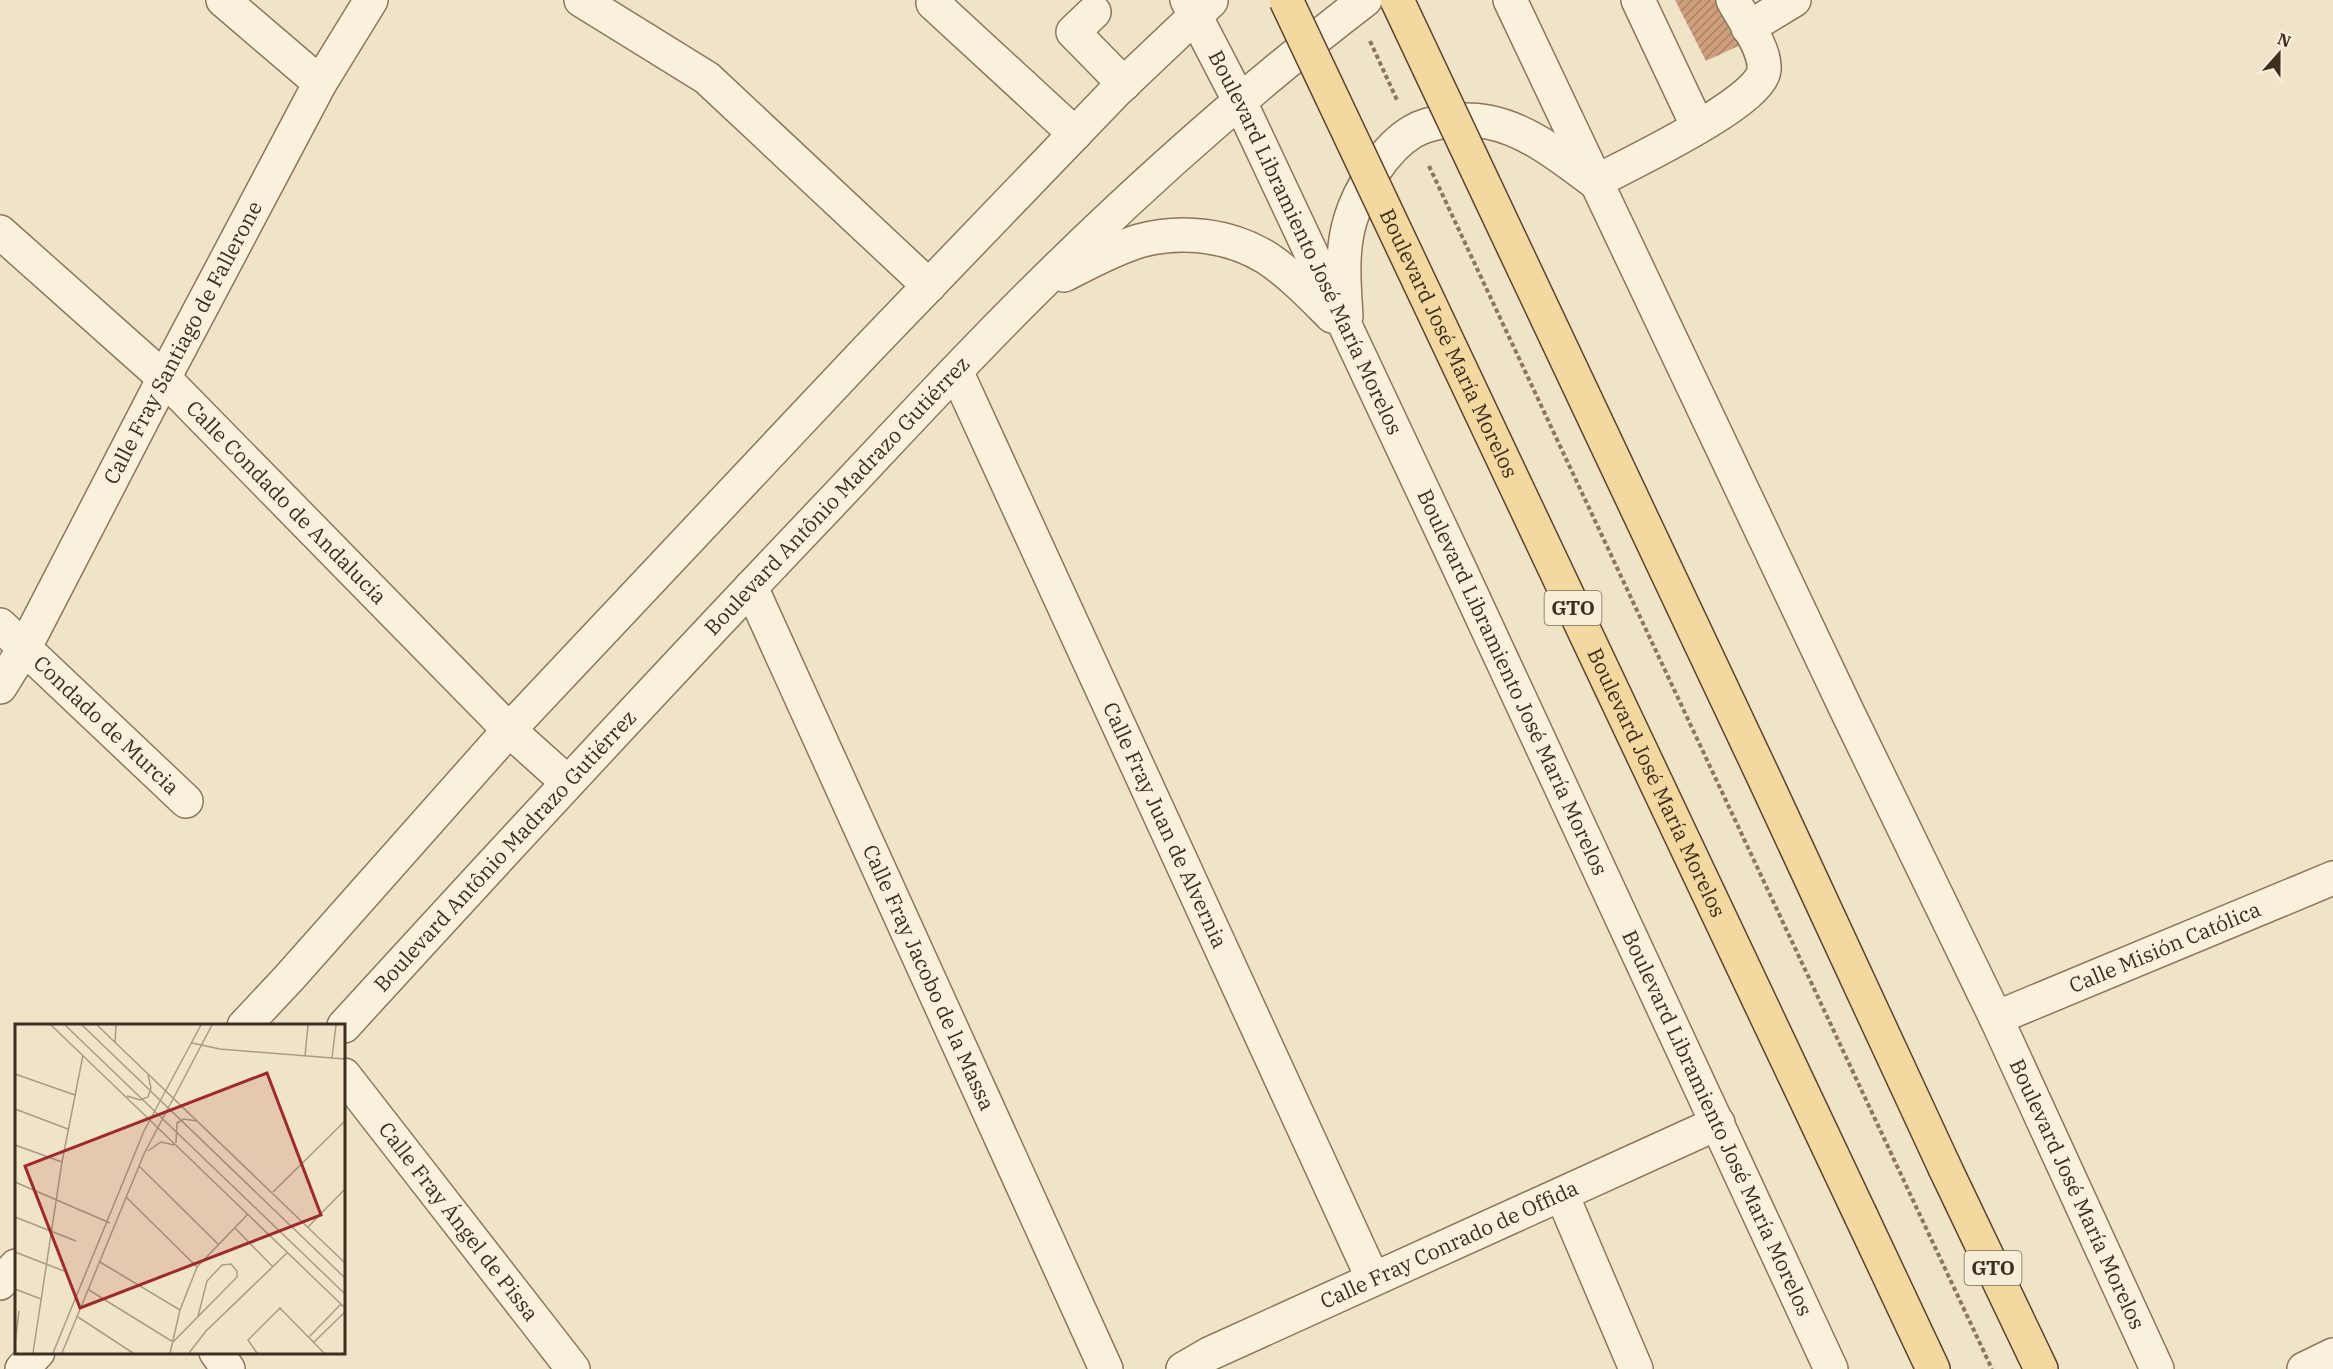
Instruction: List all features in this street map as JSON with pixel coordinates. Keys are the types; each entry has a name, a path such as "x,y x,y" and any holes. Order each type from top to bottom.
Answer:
{"main road":[{"name":"Boulevard José María Morelos","path":"1286,0 1933,1369"},
{"name":"GTO","path":"1397,0 2041,1369"}],"street":[{"path":"223,0 321,83"},
{"name":"Calle Fray Santiago de Fallerone","path":"0,687 25,647 164,378 321,83 371,0"},
{"path":"581,0 707,78 929,286"},
{"path":"1510,0 1996,1018"},
{"path":"1638,0 1698,127"},
{"path":"1595,182 1698,127 1740,101 1756,87 1764,74 1764,62 1760,48 1740,14 1794,0"},
{"path":"933,3 1075,134"},
{"name":"Boulevard Antônio Madrazo Gutiérrez","path":"345,1025 567,782 1039,286 1164,167 1360,4"},
{"path":"246,1024 509,730 1198,5"},
{"name":"Boulevard Libramiento José María Morelos","path":"1198,5 1240,102 1831,1369"},
{"path":"1094,12 1073,32 1124,84"},
{"path":"1348,333 1343,280 1344,251 1350,220 1366,184 1385,155 1412,131 1448,120 1488,122 1528,135 1595,182"},
{"name":"Calle Condado de Andalucía","path":"0,232 164,378 509,730 567,782"},
{"path":"1039,286 1139,241 1180,235 1221,238 1266,258 1308,291 1348,333"},
{"name":"Calle Fray Juan de Alvernia","path":"956,371 1373,1279"},
{"name":"Calle Fray Jacobo de la Massa","path":"751,587 1106,1369"},
{"name":"Condado de Murcia","path":"0,625 186,801"},
{"name":"Calle Misión Católica","path":"1996,1018 2333,878"},
{"name":"Boulevard José María Morelos","path":"1996,1018 2157,1369"},
{"name":"Calle Fray Ángel de Pissa","path":"345,1076 573,1369"},
{"name":"Calle Fray Conrado de Offida","path":"1183,1369 1209,1354 1718,1123"},
{"path":"1562,1195 1636,1369"},
{"path":"0,1283 15,1267"},
{"path":"21,1369 37,1354"},
{"path":"217,1354 228,1369"},
{"path":"2304,1369 2333,1355"}],"path":[{"path":"1360,4 1412,131 1992,1369"}],"building":[{"path":"1675,0 1728,0 1749,41 1706,61"}]}
